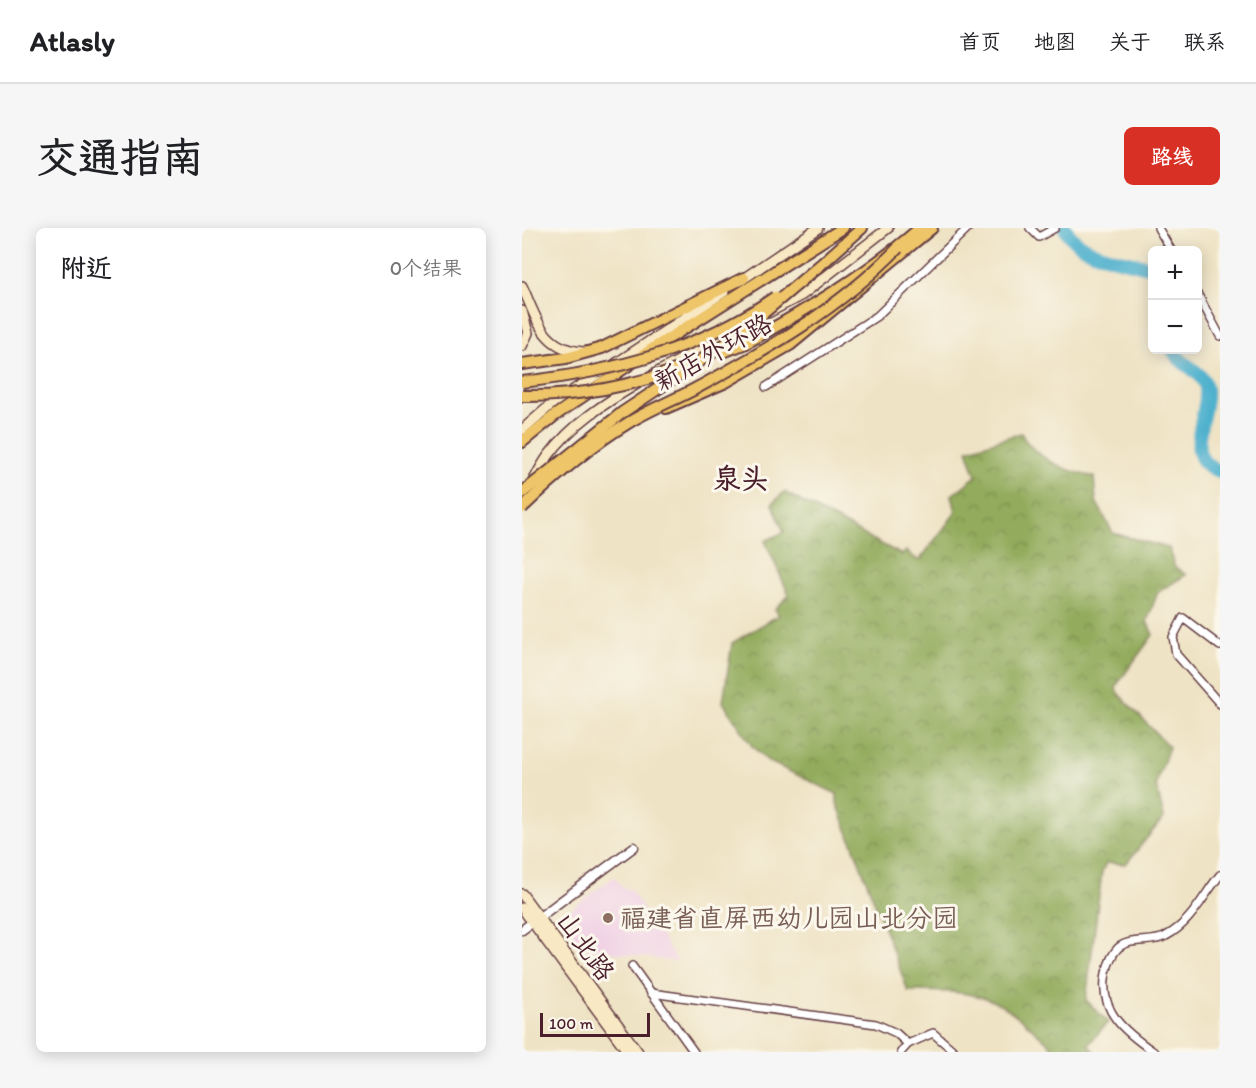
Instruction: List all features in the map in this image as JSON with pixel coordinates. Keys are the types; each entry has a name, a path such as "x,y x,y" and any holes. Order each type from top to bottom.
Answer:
{"highway":[{"path":"522,442 564,409 748,282 843,228"},
{"name":"新店外环路","path":"522,501 604,426 733,339 862,228"},
{"name":"新店外环路","path":"522,501 590,449 630,422 794,333 858,286 920,228"},
{"path":"660,411 726,382 790,345 932,228"},
{"path":"522,396 548,396 607,388 671,372 746,343 803,313 898,248"},
{"path":"522,382 643,361 686,345 730,325 826,260"},
{"path":"522,364 589,352 635,334 698,299 748,282"}],"main road":[{"path":"522,430 553,403 748,282 818,228"},
{"path":"522,501 550,454 599,407 680,359 802,295 888,228"},
{"path":"522,286 549,340 567,350 589,352"},
{"path":"522,311 528,333 522,346"},
{"path":"522,501 567,449 660,411"},
{"name":"山北路","path":"522,894 536,920 628,1052"},
{"name":"山北路","path":"522,908 536,920 638,1052"}],"street":[{"path":"766,387 877,316 968,228"},
{"path":"1030,228 1039,237 1052,230"},
{"path":"1158,228 1169,246"},
{"path":"1200,300 1220,336"},
{"path":"1220,646 1183,618 1173,637 1176,654 1220,704"},
{"path":"522,930 634,847"},
{"path":"1154,1052 1106,1008 1103,988 1109,962 1119,947 1164,937 1190,918 1220,875"},
{"path":"632,966 694,1052"},
{"path":"651,993 876,1024 896,1033 908,1044"},
{"path":"901,1052 908,1044 933,1033 955,1052"}],"shaded area":[{"name":"福建省直屏西幼儿园山北分园","path":"614,877 622,887 631,890 678,962 578,947 565,926 568,911"}],"green space":[{"path":"1021,433 1043,457 1073,471 1094,477 1096,501 1113,533 1169,548 1174,566 1186,575 1158,592 1147,621 1153,635 1116,686 1117,692 1169,747 1156,784 1164,817 1126,864 1106,863 1102,872 1086,1000 1108,1022 1088,1045 1095,1052 1058,1052 1021,1019 992,1000 958,993 908,991 837,803 837,794 768,761 752,746 723,702 732,643 779,615 775,609 789,595 765,541 784,532 772,504 784,492 902,555 906,551 919,561 956,512 952,495 976,476 967,450"}],"waterway":[{"path":"1065,228 1080,245 1091,251 1148,267"},
{"path":"1175,354 1201,376 1204,382 1206,399 1199,447 1201,457 1208,465 1220,471"}],"place":[{"name":"福建省直屏西幼儿园山北分园","path":"608,918"}],"district":[{"name":"泉头","path":"741,478"}]}
